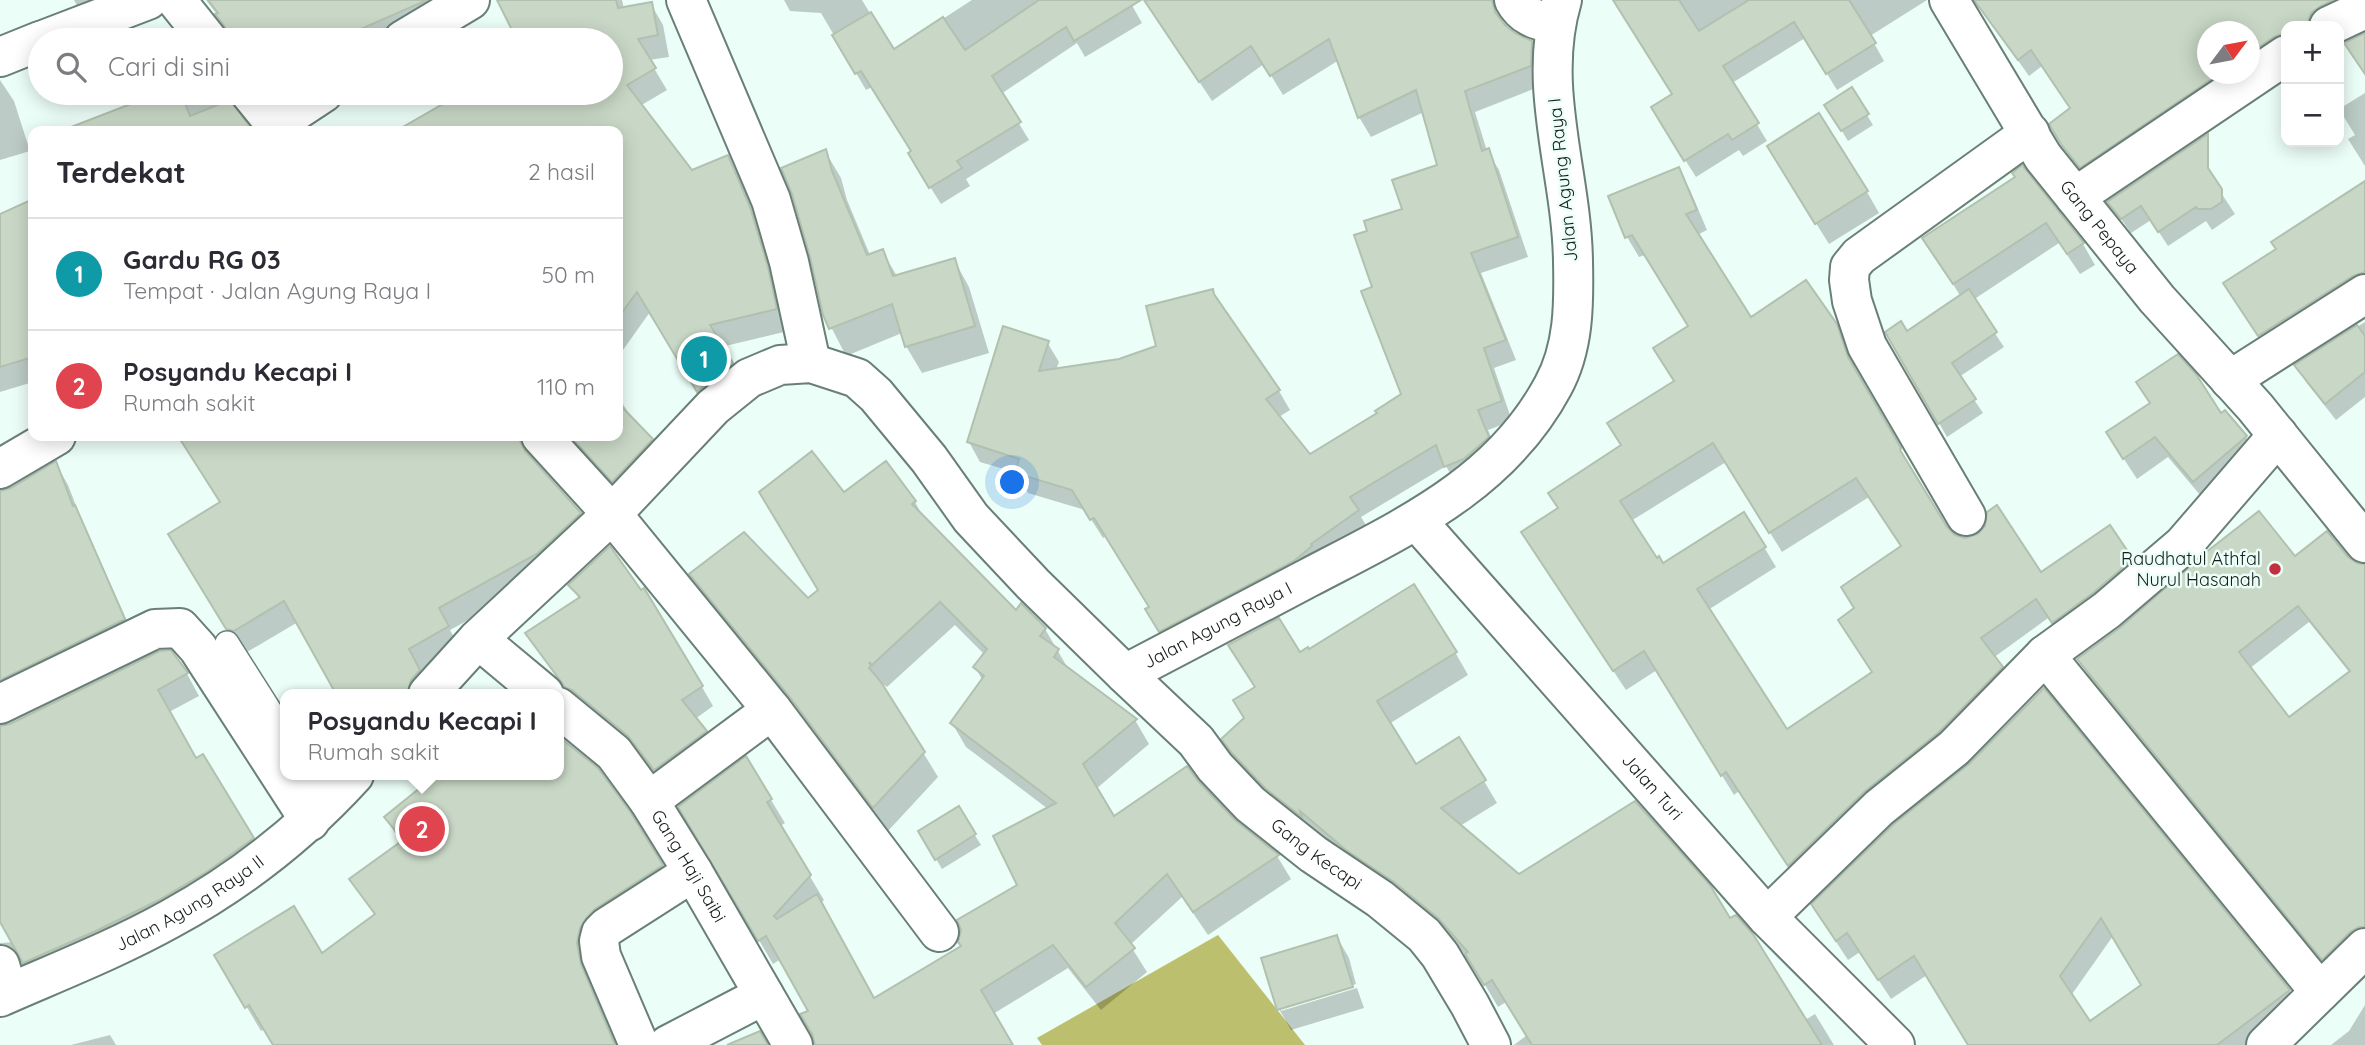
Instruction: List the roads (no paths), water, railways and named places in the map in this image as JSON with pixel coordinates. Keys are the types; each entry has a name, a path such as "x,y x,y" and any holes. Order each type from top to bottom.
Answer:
{"street":[{"path":"75,28 148,0"},
{"path":"176,0 198,28"},
{"path":"423,28 470,0"},
{"path":"686,0 771,200 789,262 811,363"},
{"path":"1514,0 1519,10 1527,16 1558,13"},
{"name":"Gang Pepaya","path":"1960,4 2043,157 2157,299 2278,435 2365,543"},
{"path":"2340,21 2365,9"},
{"name":"Jalan Agung Raya I","path":"612,514 712,407 749,378 780,365 811,363 857,378 876,395 929,459 971,518 1125,674 1417,521 1488,470 1525,431 1555,384 1573,328 1573,259 1551,71 1558,13"},
{"path":"0,57 28,46"},
{"path":"2076,197 2281,58"},
{"path":"260,105 276,126"},
{"path":"281,126 308,105"},
{"path":"1966,516 1867,345 1852,301 1849,272 1859,256 2030,133"},
{"path":"2230,380 2365,294"},
{"path":"1767,917 1879,808 1954,748 2045,655 2107,610 2183,545 2278,435"},
{"path":"0,469 48,441"},
{"path":"546,441 612,514 772,710 939,932"},
{"path":"433,689 478,639 612,514"},
{"name":"Jalan Turi","path":"1417,521 1767,917 1895,1045"},
{"path":"0,704 155,629 180,628 280,754"},
{"path":"478,639 538,689"},
{"path":"2045,655 2320,992"},
{"name":"Gang Kecapi","path":"1125,674 1196,741 1215,767 1250,804 1424,935 1440,955 1491,1045"},
{"path":"649,801 772,710"},
{"name":"Gang Haji Saibi","path":"564,711 614,754 649,801 793,1045"},
{"path":"300,780 316,800"},
{"name":"Jalan Agung Raya II","path":"3,985 122,943 206,898 316,800 346,780"},
{"path":"639,1045 601,956 600,937 607,927 693,873"},
{"path":"2266,1045 2365,948"},
{"path":"668,1045 764,995"}],"lane":[{"path":"227,643 280,728"}],"place":[{"name":"Gardu RG 03","path":"704,359"},
{"name":"Raudhatul Athfal Nurul Hasanah","path":"2275,569"},
{"name":"Posyandu Kecapi I","path":"422,829"}]}
